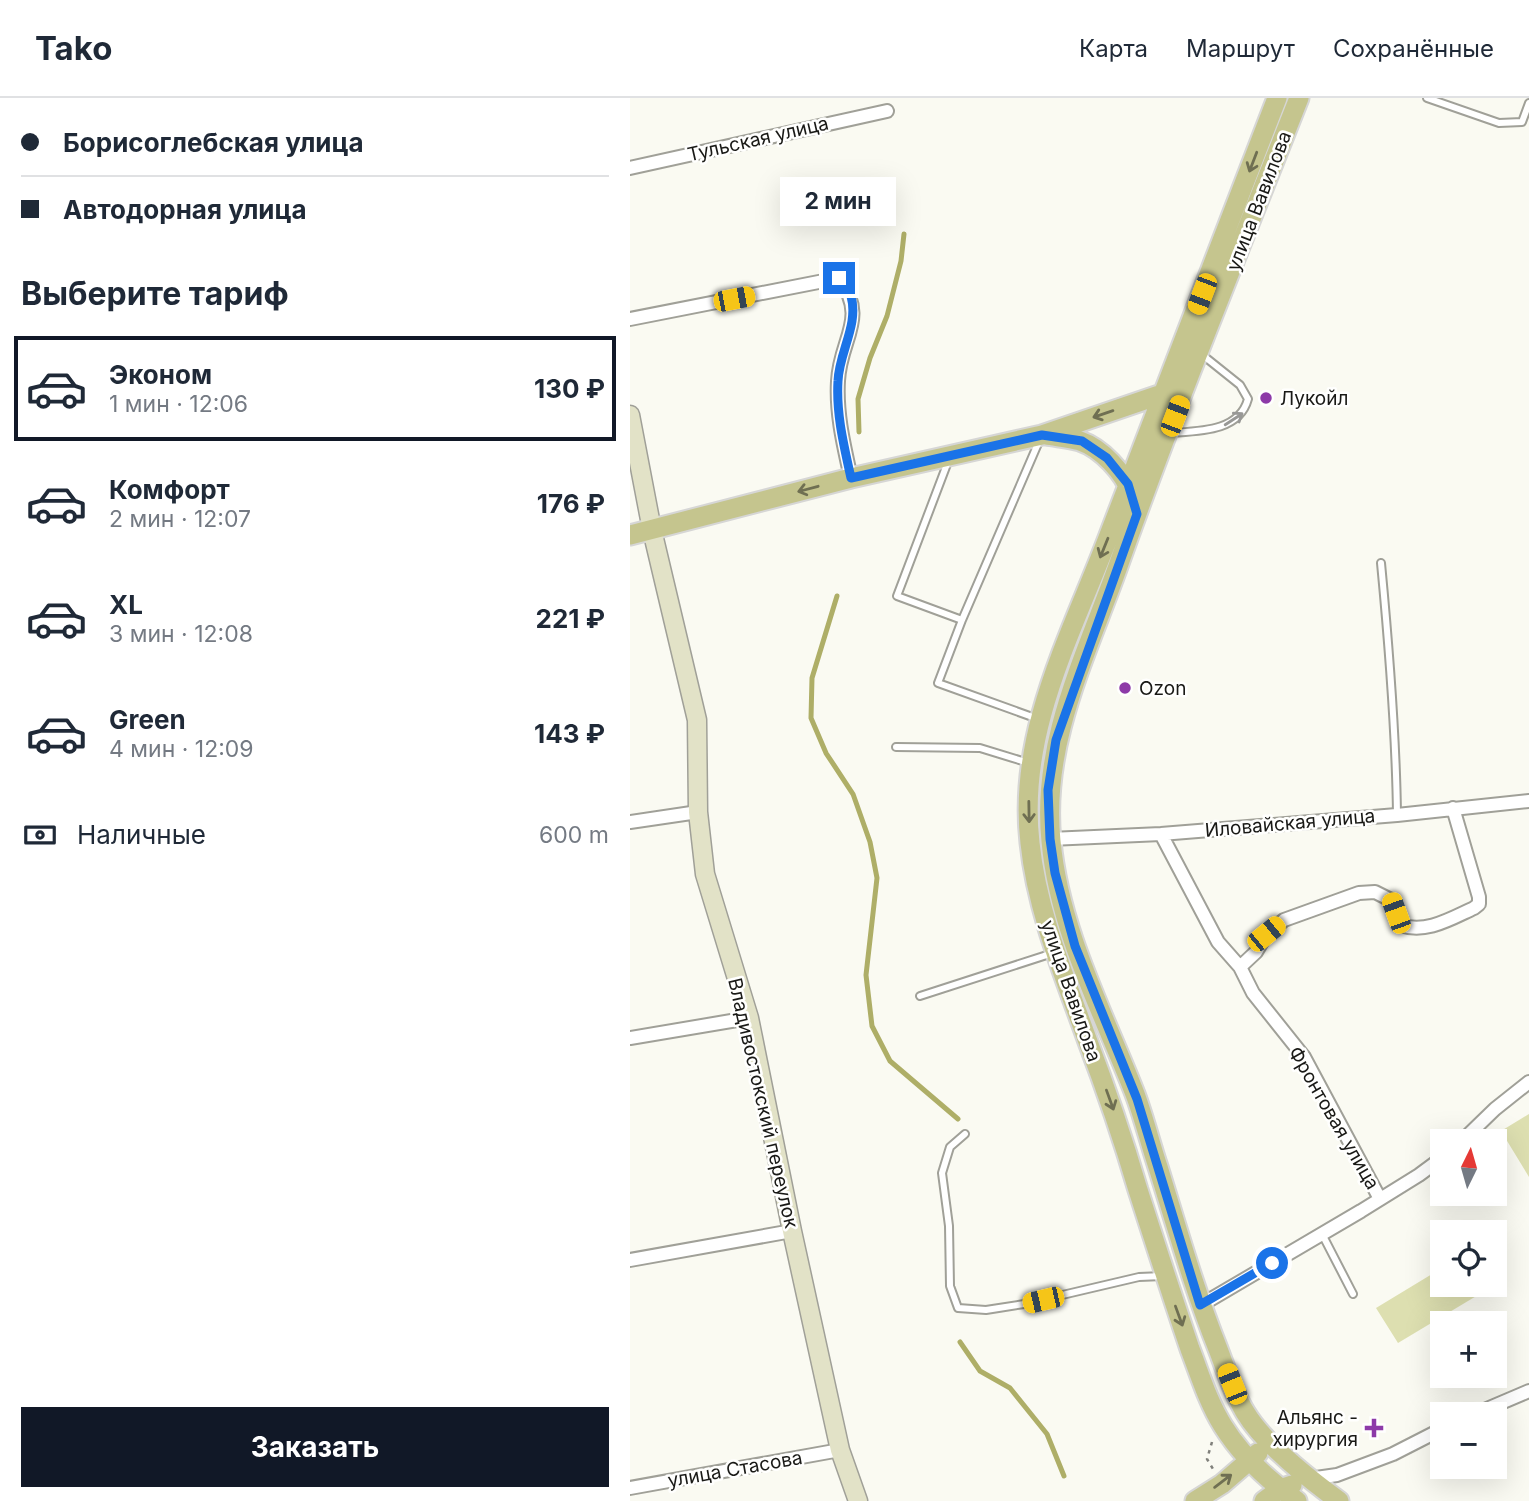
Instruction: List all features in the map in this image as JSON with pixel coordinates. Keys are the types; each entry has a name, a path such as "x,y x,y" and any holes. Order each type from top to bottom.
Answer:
{"main road":[{"name":"улица Вавилова","path":"1277,98 1065,642 1040,720 1030,763 1029,838 1034,879 1055,953 1114,1109 1165,1276 1208,1397 1224,1428 1250,1460 1280,1489 1297,1501"},
{"name":"улица Вавилова","path":"1299,98 1137,514 1056,740 1048,790 1050,839 1055,873 1071,933 1137,1099 1200,1305 1246,1414 1310,1479 1339,1501"},
{"path":"630,536 851,478 1042,435 1164,393"},
{"path":"1042,435 1082,441 1107,458 1128,484 1137,514"},
{"path":"1195,1501 1222,1483 1271,1442"},
{"path":"1264,1501 1280,1489 1310,1479"}],"street":[{"name":"Тульская улица","path":"630,168 887,111"},
{"path":"630,319 839,278 851,294 853,320 843,348 838,380 840,428 851,478"},
{"name":"Владивостокский переулок","path":"630,415 652,530 697,720 698,812 705,874 749,1018 840,1450 858,1501"},
{"name":"Иловайская улица","path":"1050,839 1161,834 1397,815 1529,801"},
{"path":"1240,967 1256,952 1266,934 1284,920 1359,893 1375,892 1391,900 1400,925 1413,930 1435,925 1474,908 1479,904 1479,897 1453,807"},
{"path":"630,822 698,812"},
{"name":"Фронтовая улица","path":"1161,834 1218,942 1240,967 1253,993 1304,1057 1380,1199"},
{"path":"630,1038 749,1018"},
{"path":"1474,1129 1529,1082"},
{"path":"1200,1305 1380,1199 1430,1166"},
{"path":"630,1260 792,1231"},
{"path":"1503,1402 1529,1391"},
{"path":"1310,1479 1336,1475 1394,1454 1430,1435"},
{"name":"улица Стасова","path":"630,1488 840,1450"}],"lane":[{"path":"1428,98 1499,123 1522,122 1529,103"},
{"path":"1168,433 1223,426 1235,421 1245,412 1248,399 1240,385 1199,352"},
{"path":"1040,720 938,683 962,620 1042,435"},
{"path":"950,455 897,596 962,620"},
{"path":"1381,563 1397,755 1397,815"},
{"path":"896,747 980,748 1030,763"},
{"path":"920,996 1055,953"},
{"path":"965,1134 950,1147 942,1174 949,1226 950,1286 958,1308 986,1310 1024,1304 1139,1277 1165,1276"},
{"path":"1322,1234 1353,1294"}],"green space":[{"path":"1529,1114 1529,1177 1507,1141 1507,1129 1504,1129"},
{"path":"1430,1275 1430,1297 1475,1297 1451,1311 1430,1311 1430,1324 1398,1343 1376,1308"}],"waterway":[{"path":"859,432 858,399 870,358 887,316 901,261 904,234"},
{"path":"837,596 812,678 811,718 826,753 853,794 870,842 877,878 866,975 872,1026 890,1061 958,1119"},
{"path":"960,1342 980,1371 1010,1388 1047,1434 1064,1476"}],"place":[{"name":"Лукойл","path":"1266,398"},
{"name":"Ozon","path":"1125,688"},
{"name":"Альянс - хирургия","path":"1374,1428"}],"route":[{"path":"839,278 851,294 853,320 843,348 838,380 840,428 851,478 1042,435 1082,441 1107,458 1128,484 1137,514 1056,740 1048,790 1050,839 1055,873 1075,946 1137,1099 1200,1305 1272,1263"}]}
